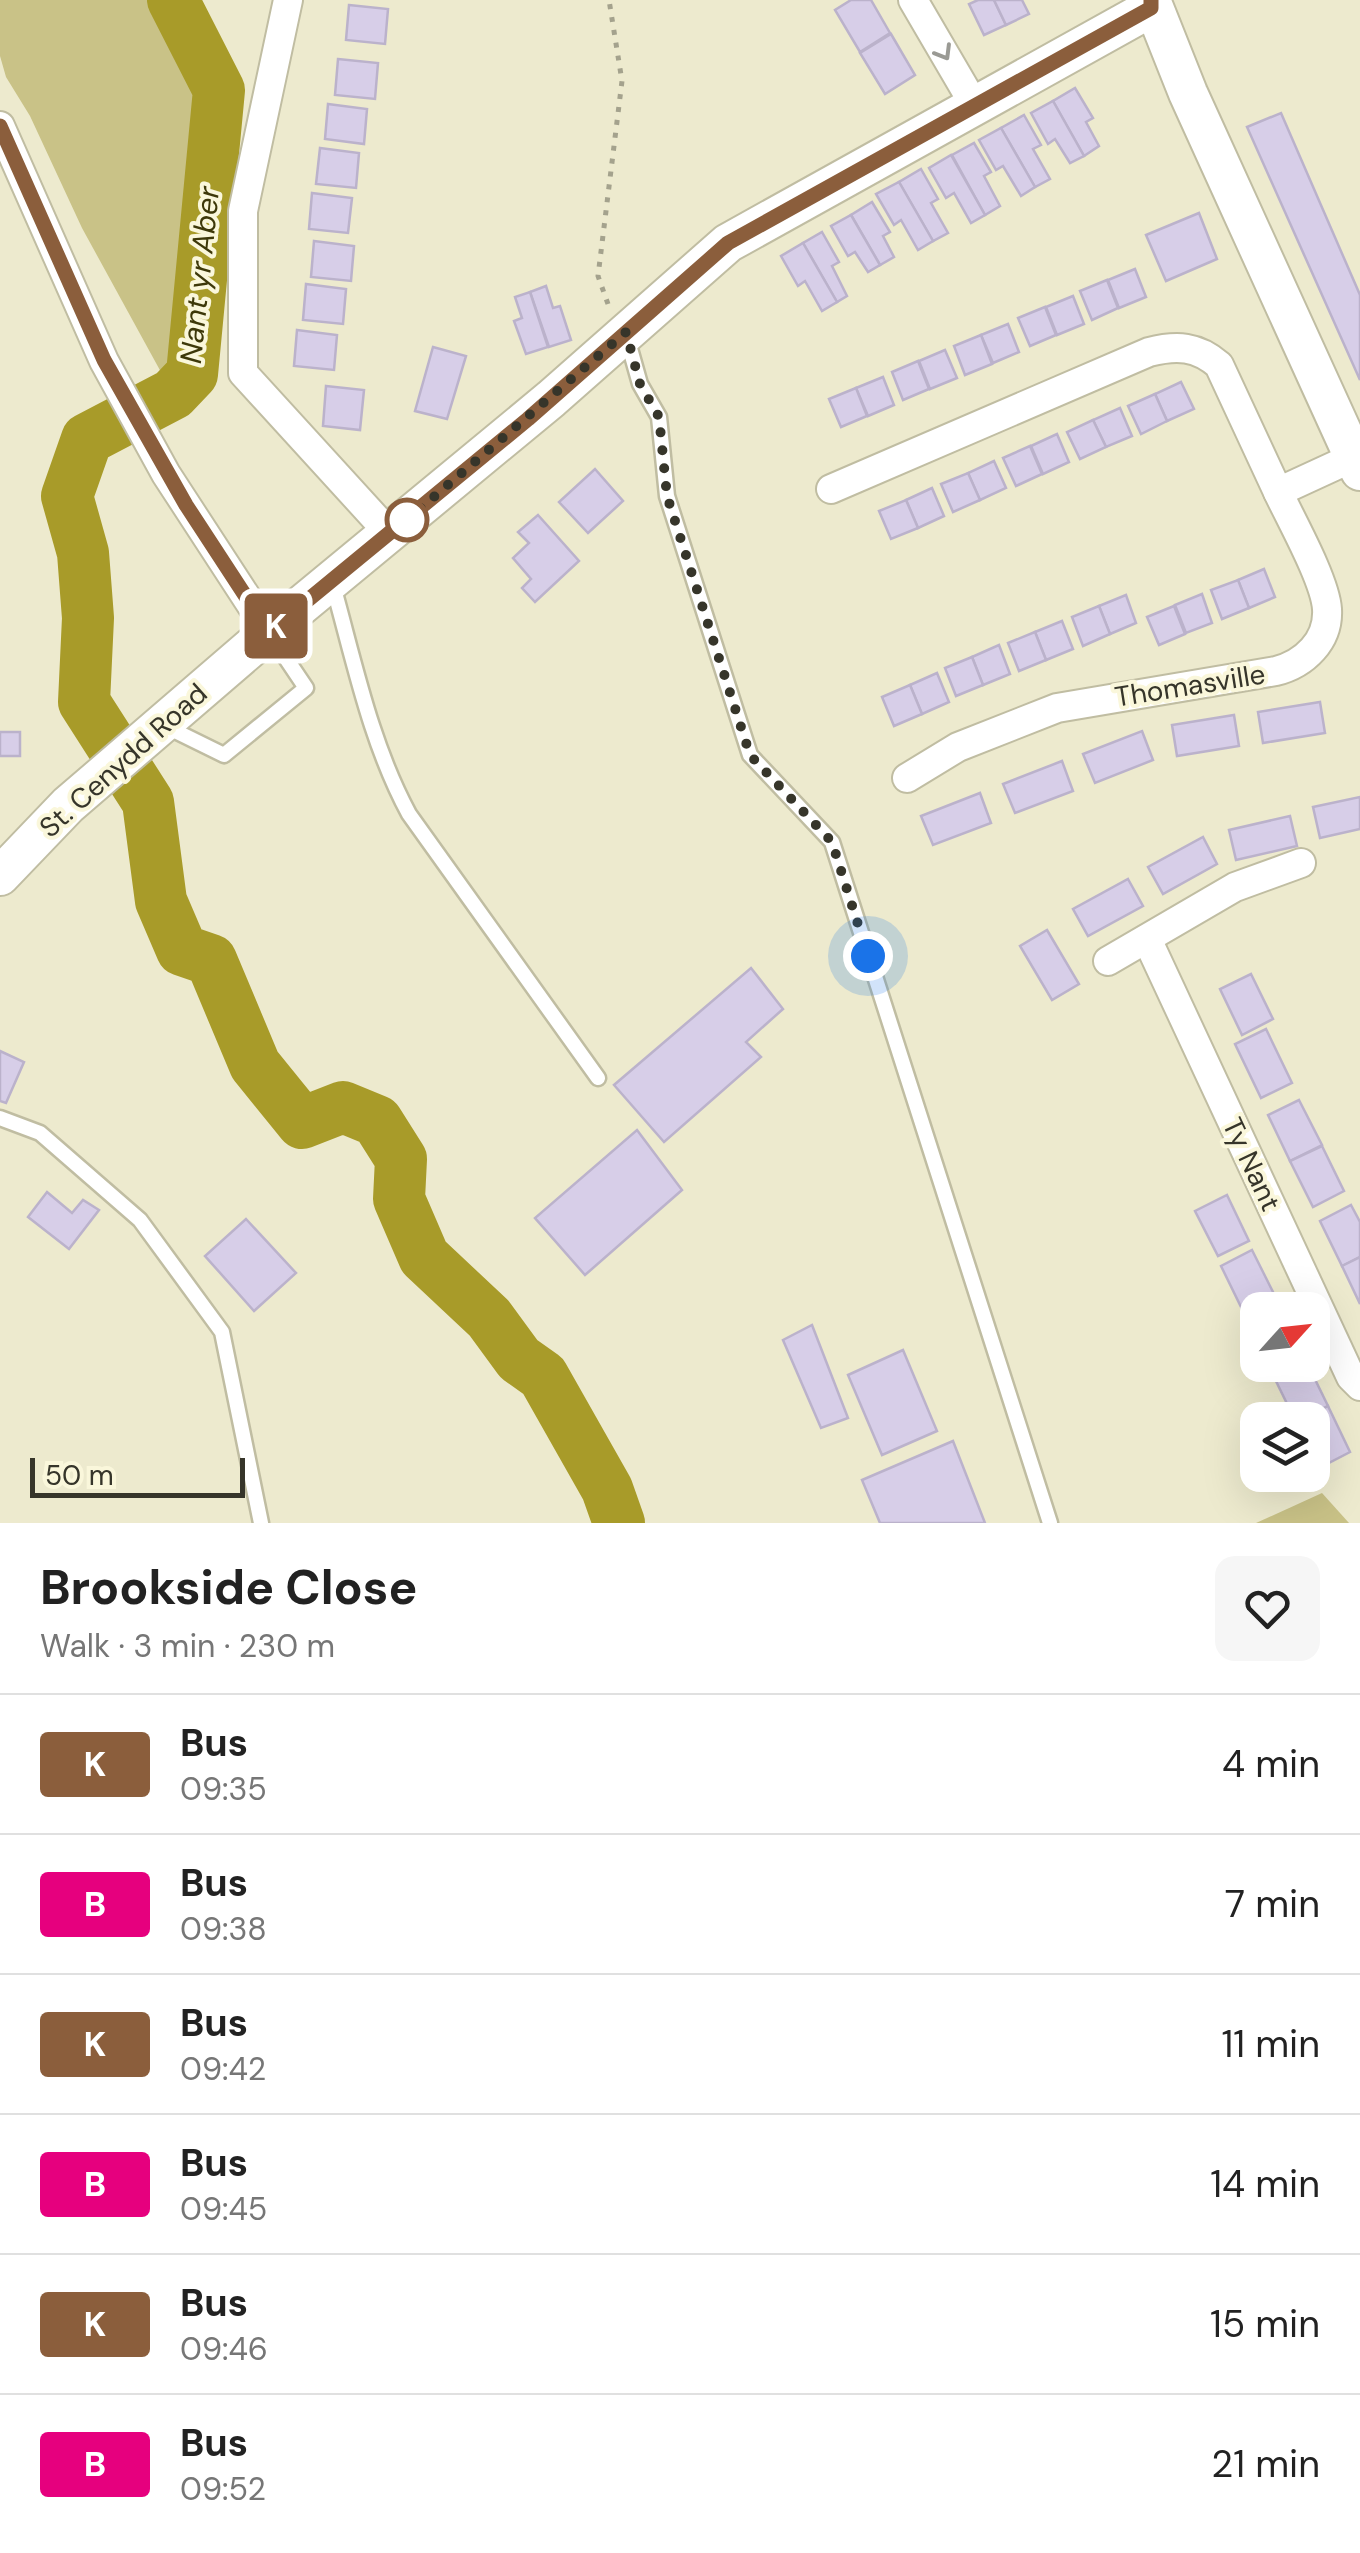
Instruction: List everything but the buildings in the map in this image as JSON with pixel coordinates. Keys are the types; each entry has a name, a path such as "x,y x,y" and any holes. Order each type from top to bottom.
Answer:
{"main road":[{"name":"St. Cenydd Road","path":"0,876 68,805 728,243 1151,4"},
{"path":"1151,4 1357,464"}],"street":[{"path":"288,0 244,211 243,373 390,534"},
{"path":"912,0 975,106"},
{"path":"0,126 104,360 166,474 269,632"},
{"name":"Thomasville","path":"831,489 1149,352 1195,349 1219,365 1328,610 1316,646 1304,659 1276,671 1058,708 971,741 907,778"},
{"path":"1278,492 1357,464"},
{"path":"1108,961 1235,887 1301,864"},
{"name":"Ty Nant","path":"1147,939 1351,1377 1360,1386"}],"lane":[{"path":"626,332 640,384 659,417 667,496 750,755 832,842 1050,1523"},
{"path":"332,582 375,736 409,814 598,1078"},
{"path":"162,724 224,756 306,688 269,632"},
{"path":"0,1118 40,1133 140,1220 222,1332 261,1523"}],"path":[{"path":"609,0 622,81 598,276 611,312 626,332"}],"shaded area":[{"path":"0,0 173,0 219,90 192,374 173,394 82,228 30,116 6,77 0,56"},
{"path":"1322,1493 1349,1523 1256,1523"}],"waterway":[{"name":"Nant yr Aber","path":"173,0 219,90 192,374 173,394 87,439 67,496 83,553 88,618 84,702 148,802 161,901 182,950 211,960 255,1065 302,1123 343,1107 377,1121 401,1159 399,1199 424,1257 489,1318 519,1359 543,1376 607,1489 619,1523"}],"bus line":[{"name":"K","path":"0,126 104,360 166,474 269,632 528,419 728,243 1151,8 1151,0"}],"route":[{"path":"407,520 626,332 640,384 659,417 667,496 750,755 832,842 868,956"}]}
